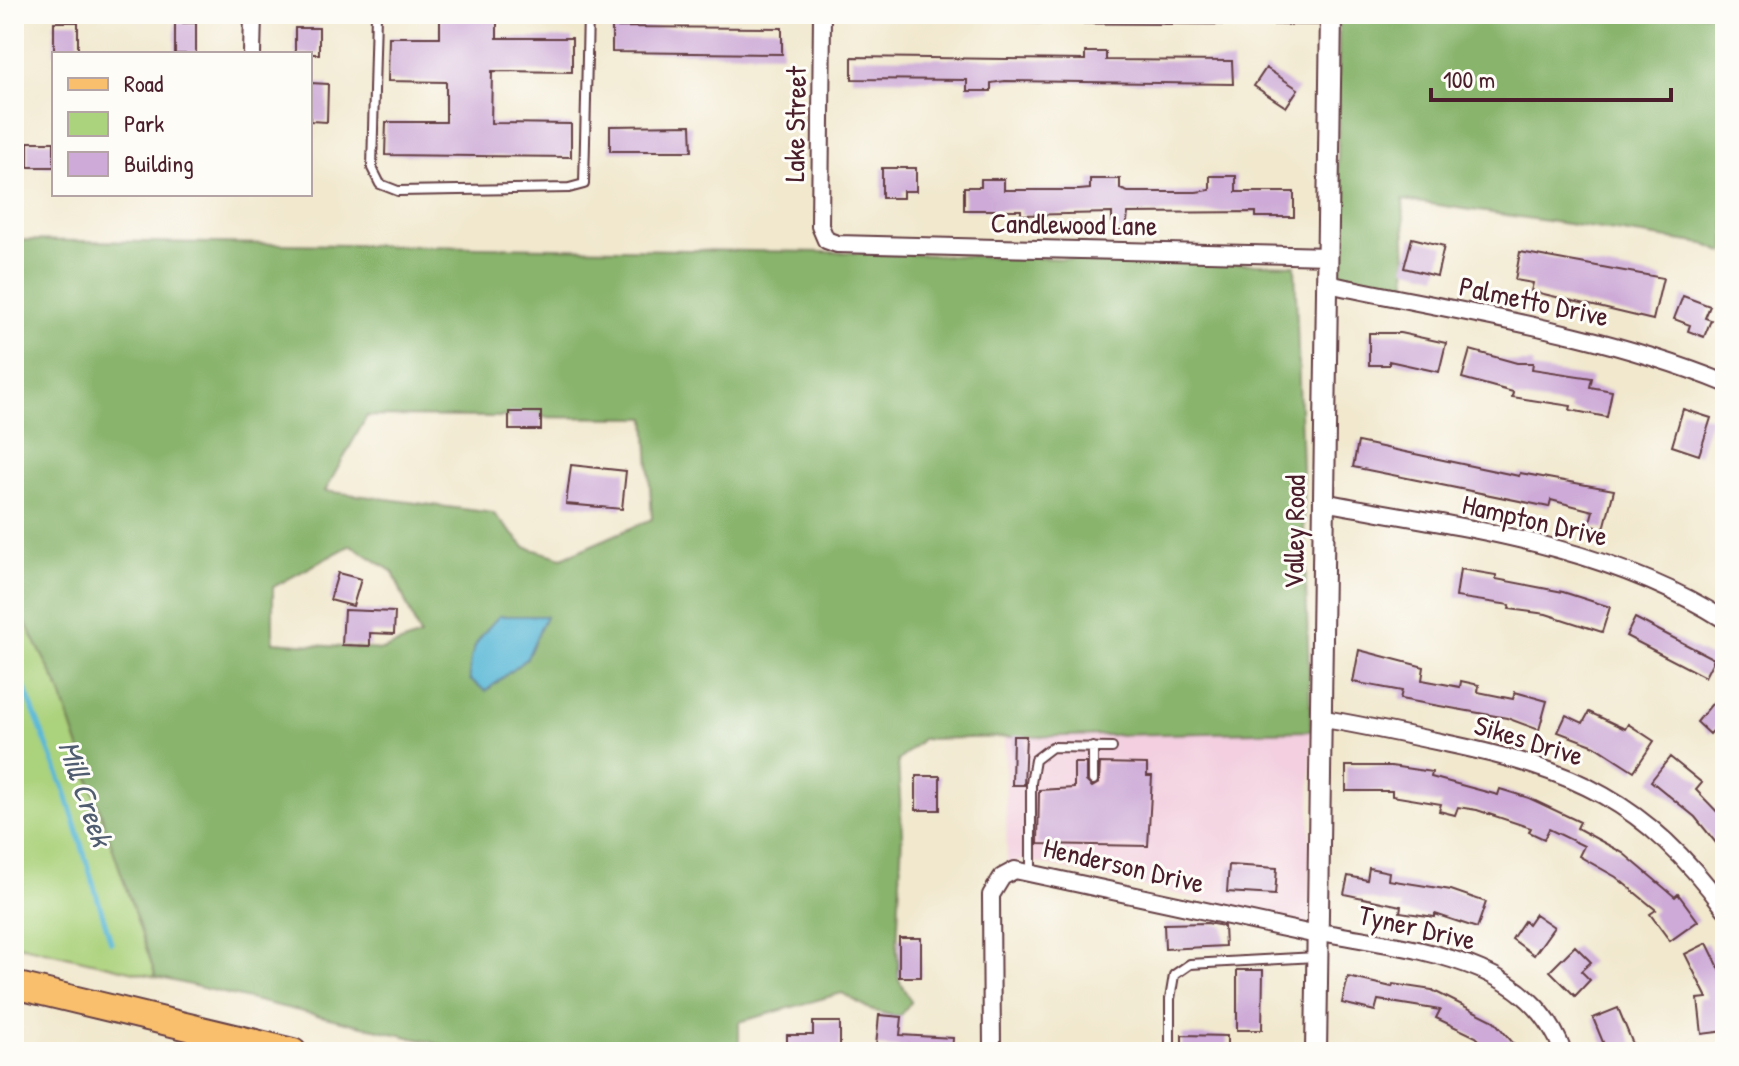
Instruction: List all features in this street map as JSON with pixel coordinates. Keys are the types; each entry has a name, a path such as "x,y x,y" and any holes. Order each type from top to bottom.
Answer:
{"main road":[{"path":"14,985 293,1052"}],"street":[{"path":"252,52 253,14"},
{"name":"Lake Street","path":"822,14 822,235"},
{"path":"1020,14 1331,15"},
{"name":"Valley Road","path":"1316,1052 1331,15"},
{"name":"Candlewood Lane","path":"822,235 837,244 1328,256"},
{"name":"Palmetto Drive","path":"1328,284 1604,343 1664,359 1725,383"},
{"name":"Hampton Drive","path":"1323,502 1543,545 1584,556 1674,591 1725,620"},
{"name":"Sikes Drive","path":"1319,718 1502,755 1577,779 1654,829 1685,858 1725,909"},
{"name":"Henderson Drive","path":"992,1052 991,895 1009,873 1031,871 1317,933"},
{"name":"Tyner Drive","path":"1317,933 1483,969 1523,995 1542,1015 1563,1052"}],"lane":[{"path":"376,14 372,168 380,184 398,191 569,188 584,184 588,14"},
{"path":"1031,871 1031,783 1035,760 1052,747 1112,748"},
{"path":"1093,747 1093,780"},
{"path":"1170,1052 1170,999 1174,975 1190,964 1317,957"}],"shaded area":[{"path":"1311,731 1309,924 1025,860 1007,864 1005,737"}],"green space":[{"path":"1339,14 1725,14 1725,253 1704,244 1403,200 1407,285 1374,284 1337,276"},
{"path":"14,240 823,252 1295,265 1311,731 922,739 898,761 902,833 897,950 899,980 911,1002 899,1017 871,1010 842,993 739,1022 739,1052 472,1052 156,977 59,688 14,600","holes":["367,416 646,418 652,519 562,558 525,547 493,513 325,491","351,545 393,572 420,636 382,650 273,642 273,587"]},
{"path":"14,600 59,688 156,977 14,944"}],"water":[{"path":"499,616 546,616 527,658 486,691 470,680 471,660 480,638"}],"building":[{"path":"440,14 497,14 497,38 572,38 572,72 492,71 491,123 571,124 571,157 385,155 386,122 446,122 446,82 388,81 389,37 440,37"},
{"path":"54,22 78,22 78,52 54,52"},
{"path":"175,23 196,23 196,52 175,52"},
{"path":"612,27 782,28 782,54 612,52"},
{"path":"295,28 319,28 319,54 295,52"},
{"path":"1085,52 1106,52 1106,60 1232,61 1233,84 1005,81 991,83 991,91 967,91 967,80 852,79 852,57 1085,60"},
{"path":"1266,68 1298,89 1286,107 1254,86"},
{"path":"312,83 328,84 327,122 312,121"},
{"path":"691,125 692,151 610,151 610,126"},
{"path":"28,142 52,142 52,167 28,167"},
{"path":"882,168 916,168 916,191 903,191 903,198 882,198"},
{"path":"1210,176 1236,176 1236,192 1294,192 1294,217 1256,217 1256,212 1128,213 1126,230 1112,230 1112,213 1021,215 1021,210 964,210 964,187 981,187 981,179 1004,179 1004,190 1090,189 1090,179 1120,179 1120,189 1128,192 1196,192 1210,190"},
{"path":"1412,238 1444,246 1437,276 1404,268"},
{"path":"1520,252 1663,278 1653,320 1531,291 1533,283 1515,280"},
{"path":"1683,296 1710,306 1705,318 1711,320 1704,337 1688,331 1690,325 1674,319"},
{"path":"1369,333 1400,333 1446,343 1439,372 1389,361 1389,365 1369,365"},
{"path":"1470,350 1517,363 1533,363 1532,369 1592,378 1590,387 1612,391 1607,417 1570,410 1571,406 1512,397 1513,392 1462,378"},
{"path":"1683,409 1711,418 1699,455 1672,446"},
{"path":"509,412 541,412 541,430 509,430"},
{"path":"1358,442 1519,476 1520,473 1614,490 1604,529 1589,525 1593,511 1551,500 1549,507 1353,467"},
{"path":"571,465 626,471 622,509 566,504"},
{"path":"1460,569 1496,575 1496,579 1563,592 1610,607 1602,632 1546,614 1509,609 1510,605 1456,597"},
{"path":"338,573 361,579 353,606 330,600"},
{"path":"344,610 395,612 394,634 370,633 370,646 342,645"},
{"path":"1635,618 1714,659 1705,677 1626,636"},
{"path":"1359,650 1424,667 1422,680 1460,687 1461,681 1479,685 1478,692 1513,699 1515,692 1547,701 1539,730 1507,718 1400,699 1402,691 1353,682"},
{"path":"1725,688 1725,718 1710,734 1697,722"},
{"path":"1589,712 1625,729 1628,724 1654,741 1634,771 1595,746 1558,732 1566,715 1583,723"},
{"path":"1013,736 1026,736 1024,785 1012,785"},
{"path":"1670,757 1702,783 1696,790 1725,820 1725,835 1716,843 1695,817 1651,781"},
{"path":"1074,763 1086,763 1086,781 1092,787 1099,783 1100,763 1147,764 1147,776 1152,776 1148,846 1038,844 1039,790 1074,788"},
{"path":"1346,766 1391,766 1432,772 1431,777 1498,795 1500,789 1529,798 1580,822 1577,828 1623,853 1675,897 1678,894 1698,921 1670,941 1650,914 1656,910 1616,877 1579,856 1584,846 1549,829 1544,839 1529,832 1531,828 1477,810 1458,807 1455,815 1439,811 1441,804 1392,796 1392,791 1346,791"},
{"path":"916,776 940,776 940,810 916,810"},
{"path":"1229,865 1277,868 1275,895 1227,892"},
{"path":"1369,868 1389,872 1388,880 1451,890 1486,902 1477,928 1435,914 1435,917 1400,912 1401,906 1344,894 1348,876 1367,880"},
{"path":"1535,914 1554,927 1534,955 1512,939 1524,921 1528,924"},
{"path":"1207,923 1224,926 1225,946 1165,949 1164,924"},
{"path":"899,938 921,938 921,977 899,977"},
{"path":"1707,943 1725,980 1725,1031 1702,1034 1698,999 1707,998 1685,954"},
{"path":"1575,946 1591,962 1581,971 1590,980 1575,996 1550,971"},
{"path":"1237,970 1263,970 1262,1030 1237,1030"},
{"path":"1348,977 1392,987 1393,984 1432,990 1494,1021 1521,1052 1492,1052 1476,1037 1436,1018 1440,1010 1378,1000 1375,1011 1342,1003"},
{"path":"1618,1008 1633,1044 1607,1052 1593,1018"},
{"path":"879,1015 902,1017 900,1035 953,1038 952,1052 876,1046"},
{"path":"813,1022 840,1022 840,1052 787,1052 787,1035 813,1035"},
{"path":"1182,1035 1227,1036 1227,1052 1182,1052"}],"waterway":[{"name":"Mill Creek","path":"14,661 65,791 111,942"}]}
